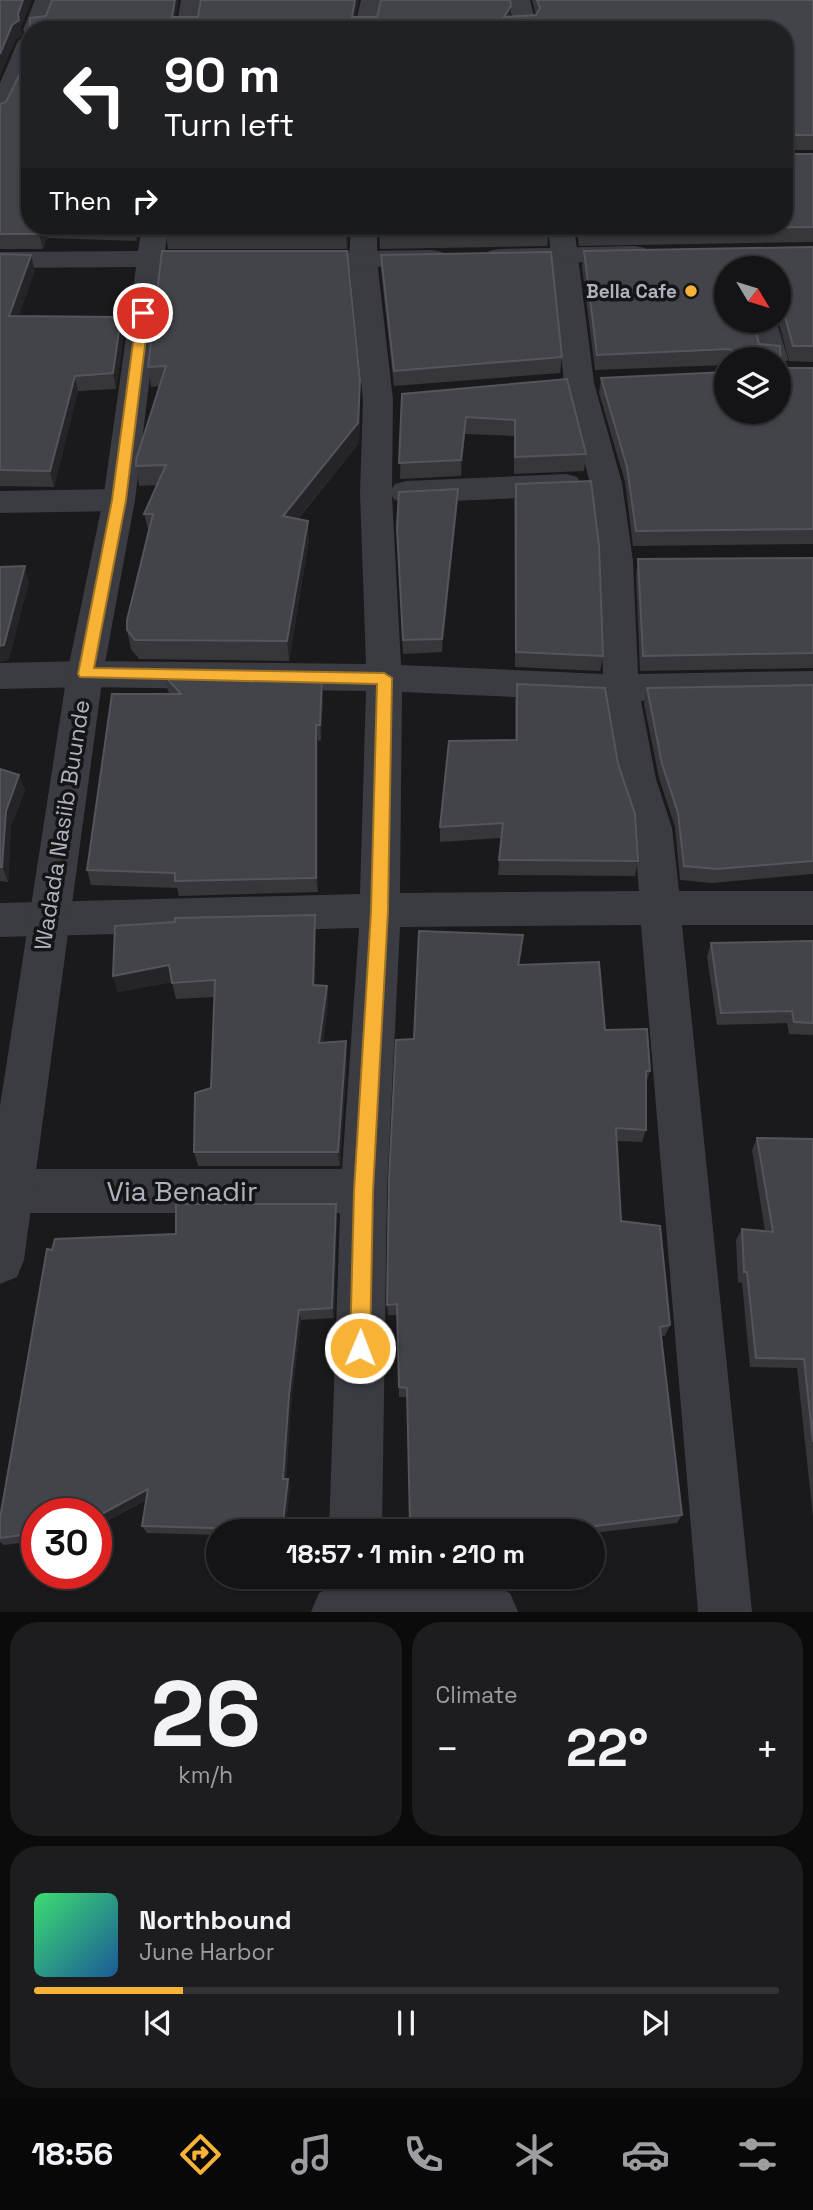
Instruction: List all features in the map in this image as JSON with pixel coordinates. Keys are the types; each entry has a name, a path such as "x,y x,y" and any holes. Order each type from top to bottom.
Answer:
{"street":[{"path":"38,21 46,0"},
{"path":"188,21 192,0"},
{"path":"367,21 372,0"},
{"path":"519,0 524,21"},
{"path":"0,110 17,67"},
{"path":"563,240 579,383 629,561 621,688 637,779 653,828 725,1612"},
{"path":"268,259 364,243 464,257 563,240 661,253"},
{"path":"0,260 152,242 199,259"},
{"name":"Wadada Nasiib Buunde","path":"0,1260 5,1191 85,674 119,500 152,242"},
{"path":"356,1519 364,1191 380,911 384,678 376,493 391,399 364,243"},
{"path":"376,493 606,483"},
{"path":"0,502 119,500"},
{"path":"0,676 85,674 384,678 621,688 813,684"},
{"path":"0,920 380,911 813,908"},
{"name":"Via Benadir","path":"5,1191 364,1191"},
{"path":"354,1611 355,1589"},
{"path":"338,1612 491,1612"}],"building":[{"path":"0,0 23,0 18,14 19,20 12,25 0,54"},
{"path":"52,0 175,0 172,17 198,17 201,0 355,0 352,17 377,17 381,0 510,0 511,6 504,17 536,15 540,8 537,0 813,0 813,135 793,135 793,21 30,21 30,18 46,16"},
{"path":"21,71 21,234 0,234 0,104 6,102"},
{"path":"793,154 813,154 813,227 793,227"},
{"path":"813,247 813,346 793,346 789,333 791,256 714,256 714,333 756,333 759,344 780,347 714,347 714,350 597,355 584,251"},
{"path":"162,251 347,251 360,380 358,423 283,516 308,521 287,641 135,640 127,630 127,620 153,514 144,514 166,465 136,466 166,366 148,367"},
{"path":"551,252 562,357 394,371 381,255"},
{"path":"0,254 31,255 9,316 121,317 113,373 75,376 50,471 0,470"},
{"path":"791,368 813,368 813,529 636,531 627,467 601,378 714,373 714,424 791,424"},
{"path":"567,379 586,454 515,457 515,420 466,417 461,460 399,463 402,394"},
{"path":"591,481 599,545 603,656 516,652 516,484"},
{"path":"458,489 442,639 403,640 397,528 399,492"},
{"path":"813,558 813,653 643,656 638,559"},
{"path":"25,566 4,645 0,646 0,567"},
{"path":"164,675 322,677 320,725 316,725 316,878 175,881 175,873 87,870 112,694 181,694"},
{"path":"517,684 605,688 618,764 635,814 638,861 499,860 503,823 440,827 449,741 517,740"},
{"path":"813,685 813,861 717,869 684,866 678,813 662,764 647,688"},
{"path":"0,769 19,775 6,811 2,867 0,867"},
{"path":"315,915 313,985 327,986 319,1043 346,1041 338,1152 194,1152 195,1093 211,1088 215,980 172,983 169,965 113,976 115,926 175,922 175,918"},
{"path":"419,931 523,935 518,965 599,962 605,1030 647,1029 650,1071 646,1071 646,1130 616,1128 621,1221 660,1226 670,1325 660,1327 682,1515 605,1525 605,1519 410,1519 407,1388 399,1387 397,1304 387,1305 389,1179 396,1040 414,1039"},
{"path":"813,941 813,1023 794,1022 792,1011 721,1013 711,943"},
{"path":"757,1138 813,1139 813,1442 804,1359 756,1358 747,1272 744,1272 742,1229 773,1232"},
{"path":"176,1204 336,1204 332,1308 299,1310 289,1395 283,1479 288,1479 283,1519 206,1519 206,1528 142,1526 148,1489 112,1508 112,1498 21,1498 21,1535 0,1538 0,1518 47,1249 52,1250 55,1239 176,1234"}],"place":[{"name":"Bella Cafe","path":"691,291"}],"route":[{"path":"143,313 119,500 85,674 384,678 380,911 364,1191 360,1348"}]}
